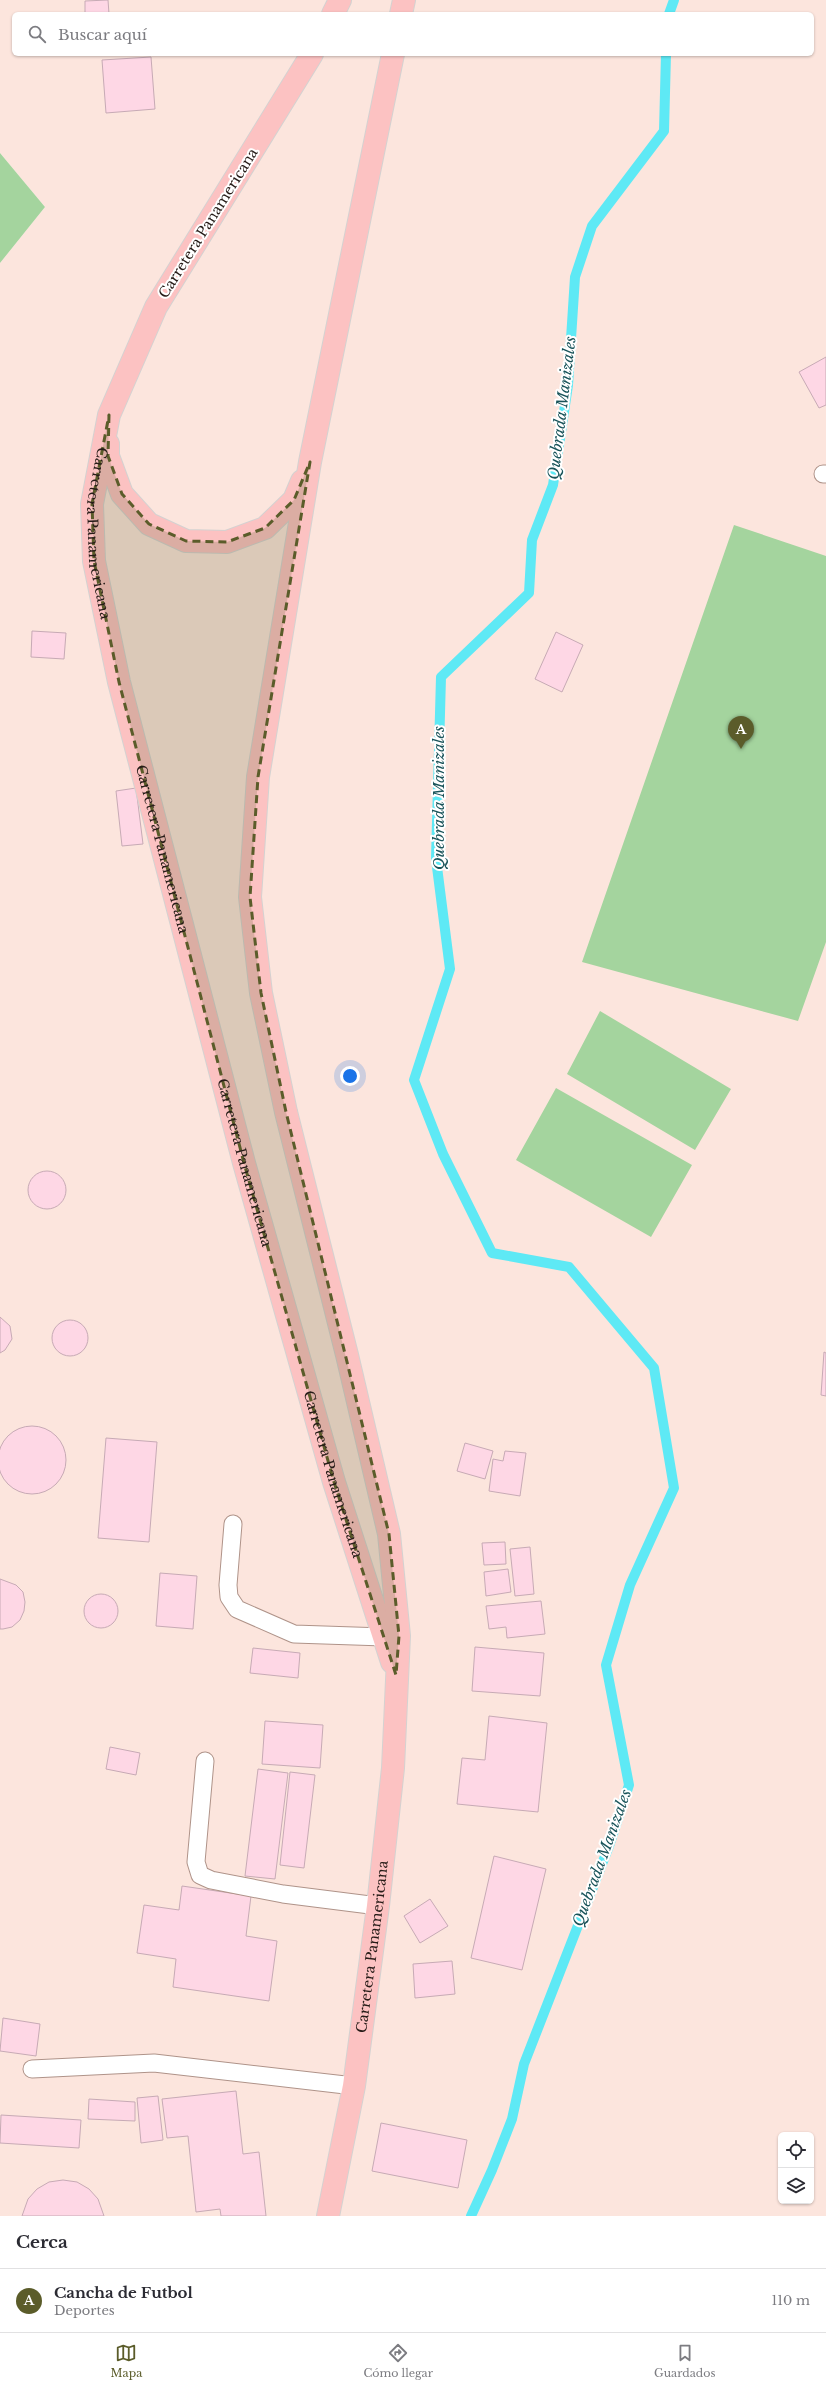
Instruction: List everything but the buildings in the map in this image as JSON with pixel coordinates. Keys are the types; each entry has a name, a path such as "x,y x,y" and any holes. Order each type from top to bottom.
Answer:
{"highway":[{"path":"334,12 340,0"},
{"path":"401,12 404,0"},
{"name":"Carretera Panamericana","path":"311,56 156,307 109,415 92,504 94,561 119,682 251,1185 334,1482 396,1675"},
{"name":"Carretera Panamericana","path":"328,2216 354,2086 378,1906 393,1768 396,1675 399,1636 389,1534 347,1355 286,1112 261,993 250,897 258,777 310,462 392,56"},
{"path":"109,415 108,456 122,494 149,524 186,541 227,542 265,528 294,500 310,462"}],"lane":[{"path":"234,1524 228,1585 229,1597 237,1609 294,1634 384,1636"},
{"path":"205,1761 196,1862 200,1875 211,1880 283,1894 378,1906"},
{"path":"32,2068 154,2063 354,2086"}],"highlighted area":[{"path":"109,415 108,456 122,494 149,524 186,541 227,542 265,528 294,500 310,462 258,777 250,897 261,993 286,1112 389,1534 399,1636 396,1675 334,1482 244,1163 119,682 94,561 92,504"}],"shaded area":[{"path":"0,0 826,0 826,2216 0,2216 0,263 45,207 0,153"}],"green space":[{"path":"0,153 45,207 0,263"},
{"path":"734,525 826,556 826,942 798,1021 582,962"},
{"path":"600,1011 731,1089 695,1150 567,1074"},
{"path":"556,1088 692,1165 651,1237 516,1160"}],"waterway":[{"name":"Quebrada Manizales","path":"670,12 674,0"},
{"name":"Quebrada Manizales","path":"471,2216 492,2170 512,2119 524,2064 609,1846 629,1785 606,1665 630,1585 674,1488 654,1368 569,1267 492,1253 443,1154 414,1080 450,969 436,859 441,677 529,593 532,540 553,485 568,385 575,277 592,226 664,131 666,56"}],"place":[{"name":"Cancha de Futbol","path":"741,749"}]}
